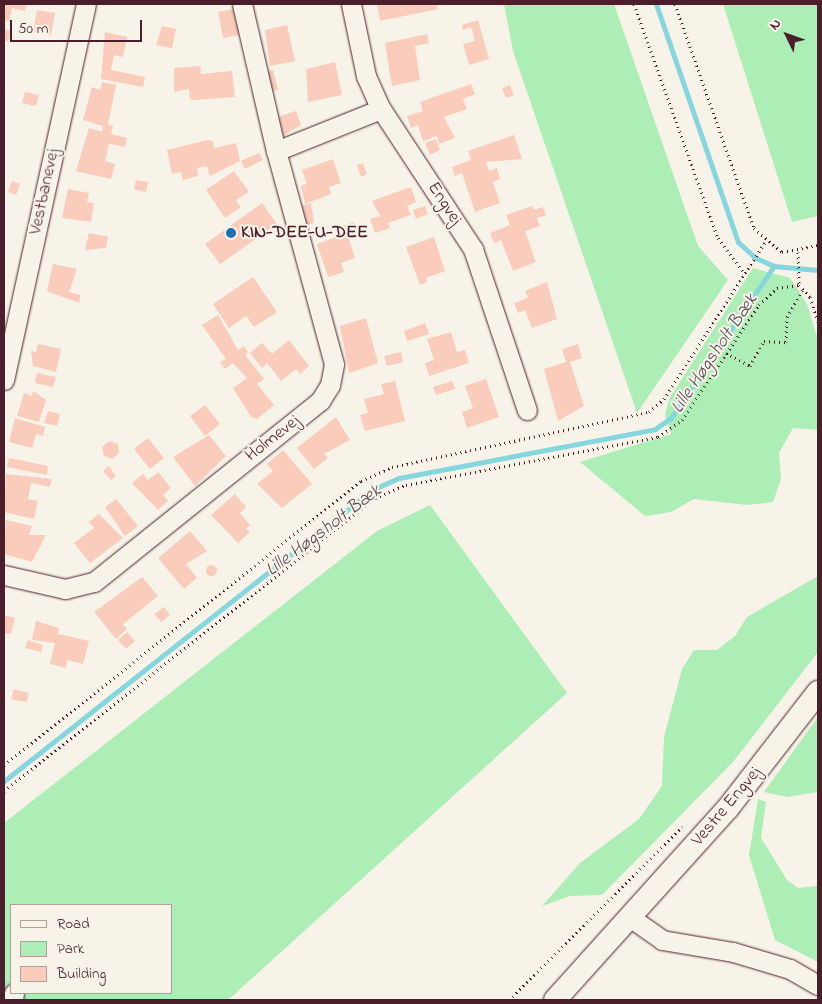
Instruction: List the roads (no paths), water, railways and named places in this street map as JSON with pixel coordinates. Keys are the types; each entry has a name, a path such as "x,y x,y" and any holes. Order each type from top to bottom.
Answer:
{"street":[{"name":"Vestbanevej","path":"4,380 86,4"},
{"name":"Holmevej","path":"4,575 66,589 94,582 320,401 330,385 334,364 276,151 242,4"},
{"name":"Engvej","path":"351,4 366,76 381,109 473,249 527,410"},
{"path":"276,151 381,109"},
{"name":"Vestre Engvej","path":"555,1000 631,918 728,808 818,692"},
{"path":"631,918 662,940 733,952 790,968 818,985"}],"waterway":[{"path":"656,4 738,242 756,258 774,266 818,270"},
{"name":"Lille Høgsholt Bæk","path":"4,781 374,489 399,478 655,429 671,418 774,266"}],"place":[{"name":"KIN-DEE-U-DEE","path":"231,233"}]}
